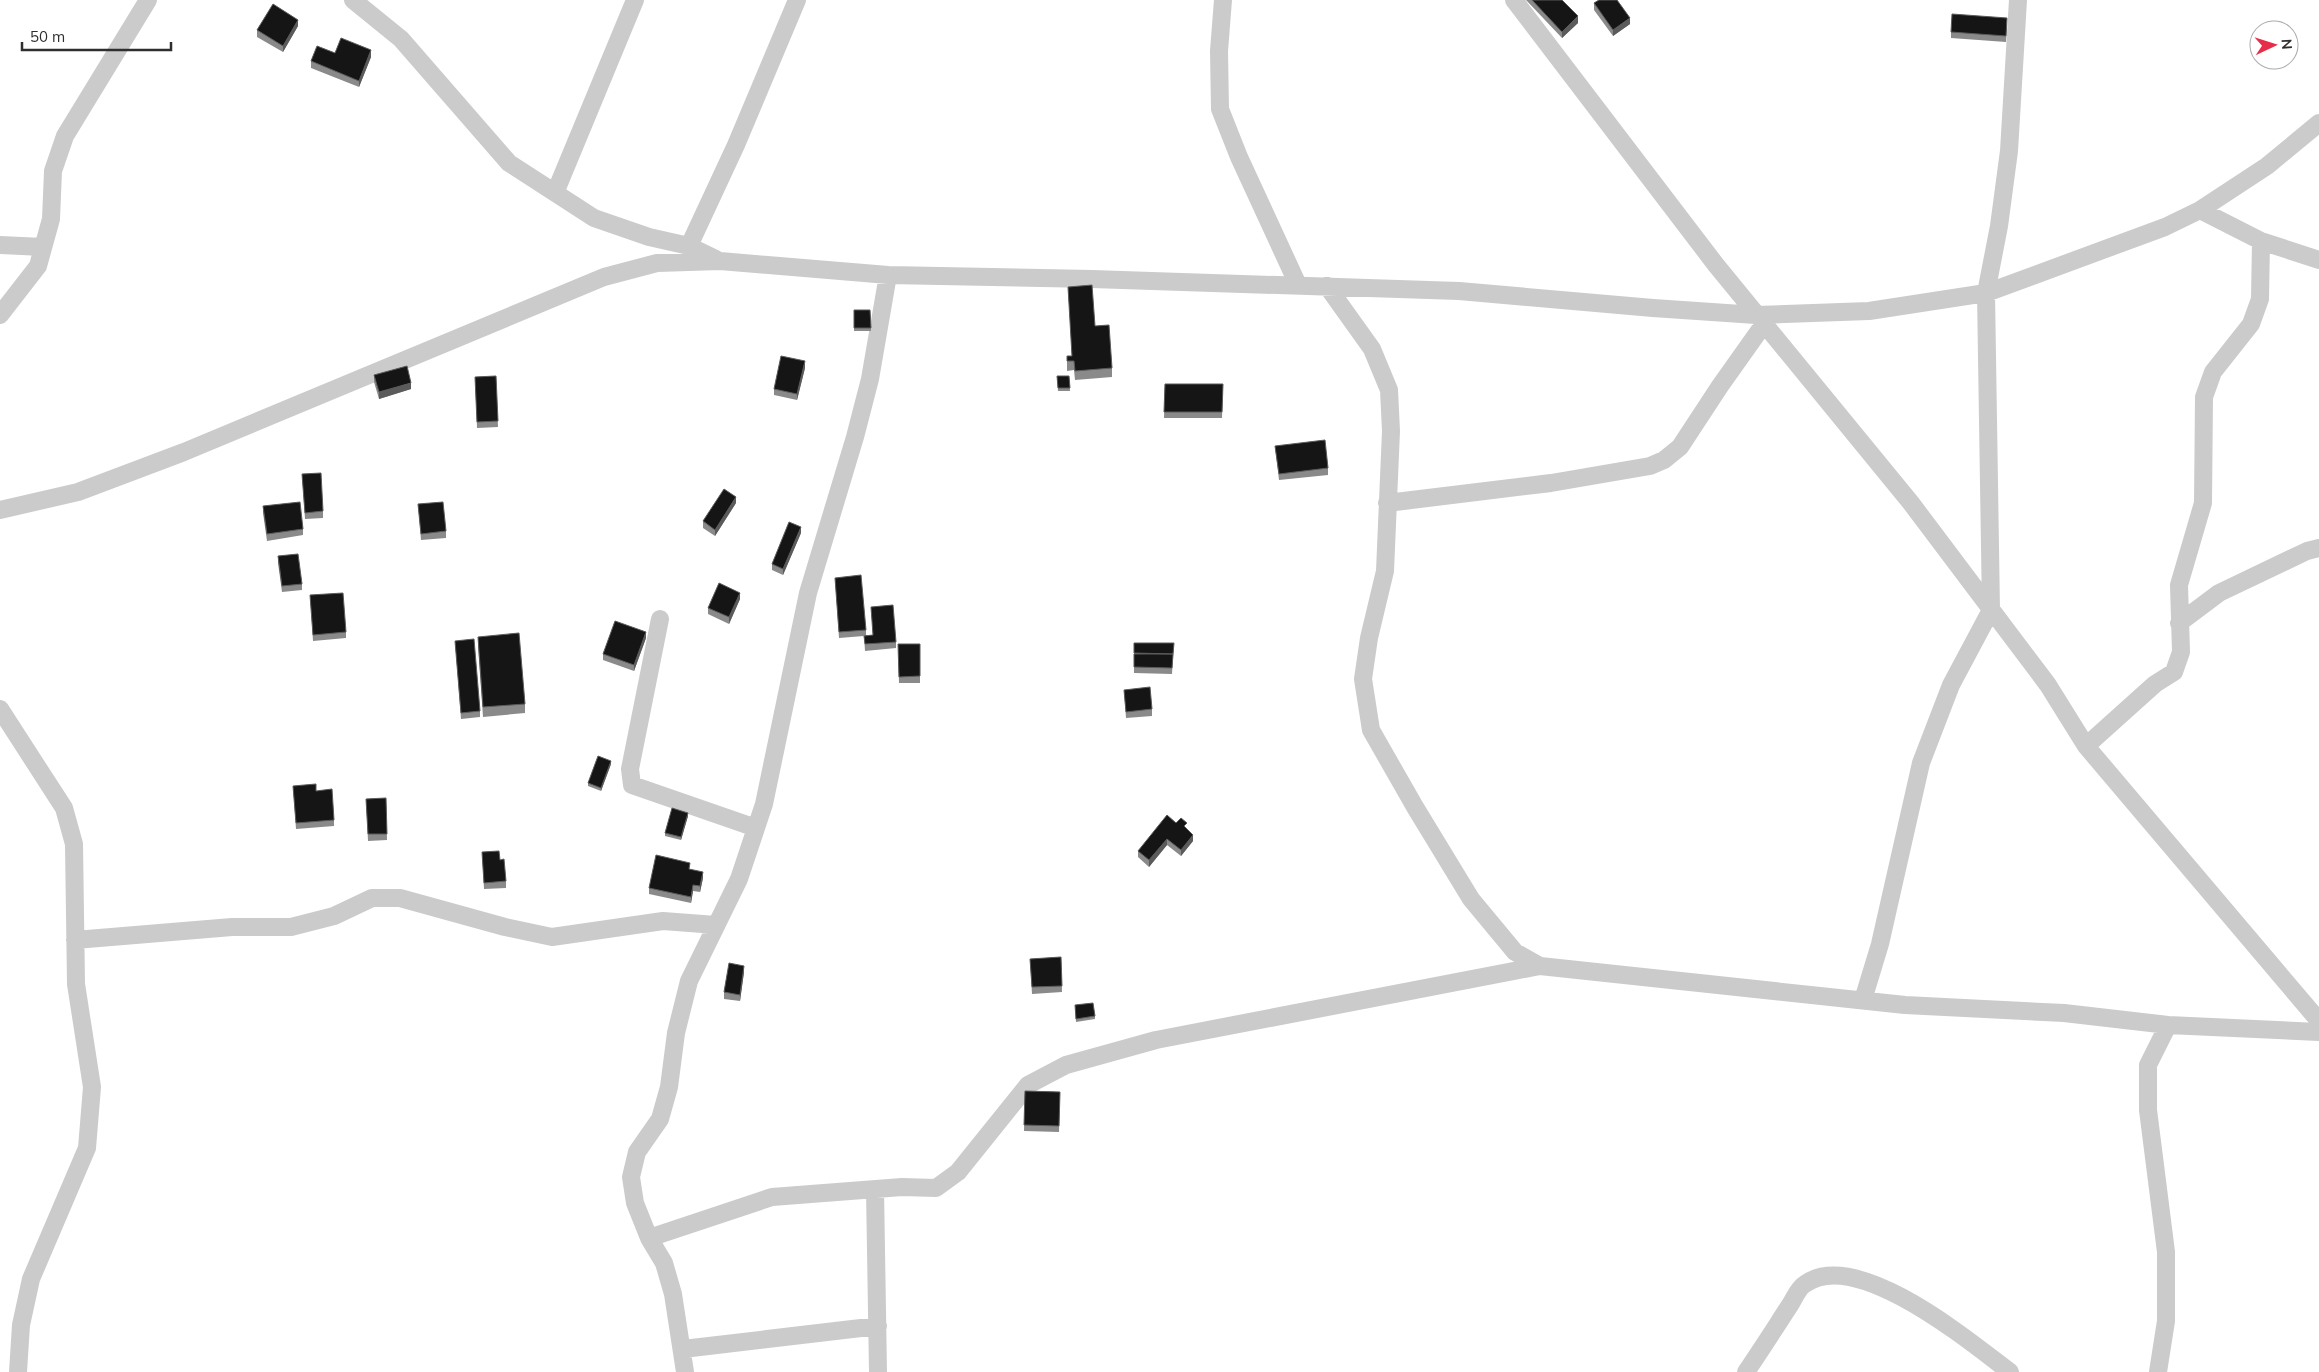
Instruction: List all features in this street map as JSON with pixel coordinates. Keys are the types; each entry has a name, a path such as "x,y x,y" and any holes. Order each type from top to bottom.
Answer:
{"street":[{"path":"0,315 38,266 50,219 53,171 65,136 148,0"},
{"path":"353,0 401,39 509,163 594,218 649,237 689,246 720,261"},
{"path":"555,193 635,0"},
{"path":"689,246 736,145 797,0"},
{"path":"1223,0 1218,51 1220,109 1239,157 1298,285"},
{"path":"1514,0 1716,265 1910,503 2048,685 2086,746 2319,1021"},
{"path":"1863,1000 1880,944 1921,763 1951,685 1991,610 1986,292 1999,226 2009,151 2018,0"},
{"path":"0,510 78,492 175,456 604,277 657,263 720,261 888,275 1459,290 1760,319 1869,311 1986,292 2165,227 2200,210 2267,166 2319,123"},
{"path":"2200,210 2261,241 2319,260"},
{"path":"2086,746 2155,684 2174,672 2181,652 2179,585 2203,503 2204,397 2213,372 2251,324 2260,299 2261,241"},
{"path":"0,245 43,247"},
{"path":"685,1372 683,1349 673,1294 664,1263 649,1238 635,1203 631,1177 637,1152 660,1119 669,1087 676,1032 689,980 739,879 764,804 808,593 855,437 870,379 888,275"},
{"path":"1327,286 1372,349 1389,390 1391,431 1385,571 1369,638 1362,679 1371,730 1471,899 1515,952 1540,966"},
{"path":"1387,503 1551,483 1650,466 1664,460 1680,447 1720,386 1760,319"},
{"path":"2179,623 2220,592 2307,551 2319,548"},
{"path":"660,619 630,769 632,784 756,828"},
{"path":"0,709 64,808 74,844 76,984 92,1087 88,1148 31,1279 21,1325 18,1372"},
{"path":"74,940 232,927 291,927 334,916 372,898 387,897 400,898 505,927 552,937 663,921 716,925"},
{"path":"649,1238 772,1198 875,1189 936,1188 958,1172 1028,1085 1066,1065 1156,1040 1540,966 1905,1005 2064,1013 2168,1025 2319,1032"},
{"path":"2158,1372 2166,1321 2166,1252 2148,1110 2148,1065 2168,1025"},
{"path":"875,1189 878,1372"},
{"path":"1746,1372 1803,1284 1822,1275 1851,1276 1880,1286 1947,1324 2010,1372"},
{"path":"683,1349 878,1326"}],"building":[{"path":"1532,0 1562,0 1578,16 1562,32"},
{"path":"1599,0 1617,0 1630,18 1613,30 1594,3"},
{"path":"273,4 298,20 283,46 257,30"},
{"path":"1952,14 2007,18 2006,36 1951,32"},
{"path":"341,38 371,50 359,81 311,61 317,46 335,53"},
{"path":"1092,285 1095,326 1109,325 1112,368 1075,371 1074,361 1067,361 1067,356 1072,356 1068,287"},
{"path":"854,310 870,310 871,328 854,328"},
{"path":"781,356 805,361 797,394 774,389"},
{"path":"407,366 411,383 379,392 374,375"},
{"path":"496,376 498,421 477,422 475,377"},
{"path":"1057,376 1069,376 1070,388 1058,388"},
{"path":"1165,384 1223,384 1222,412 1164,412"},
{"path":"1325,440 1328,468 1279,474 1275,446"},
{"path":"321,473 323,511 305,513 302,474"},
{"path":"724,489 736,497 715,530 703,521"},
{"path":"300,502 303,529 267,534 263,506"},
{"path":"443,502 446,531 421,534 418,504"},
{"path":"789,522 801,527 783,569 772,564"},
{"path":"298,554 302,584 282,586 278,556"},
{"path":"861,575 866,630 839,632 835,578"},
{"path":"719,583 740,593 729,617 708,608"},
{"path":"343,593 346,632 313,635 310,595"},
{"path":"893,605 896,642 865,644 864,636 873,635 871,607"},
{"path":"615,621 646,632 634,665 603,654"},
{"path":"519,633 525,704 483,707 478,637"},
{"path":"474,639 480,711 461,713 455,641"},
{"path":"1134,643 1174,643 1173,654 1134,653"},
{"path":"898,644 920,644 920,676 899,677"},
{"path":"1134,654 1173,654 1172,668 1134,667"},
{"path":"1150,687 1152,709 1126,712 1124,690"},
{"path":"598,756 611,761 601,788 588,783"},
{"path":"316,784 316,791 332,789 334,820 296,823 293,786"},
{"path":"386,798 387,834 368,834 366,799"},
{"path":"672,808 688,813 681,837 665,833"},
{"path":"1167,815 1176,823 1181,818 1187,823 1184,826 1193,835 1181,850 1167,839 1149,860 1138,851"},
{"path":"499,851 500,860 504,859 506,881 484,883 482,852"},
{"path":"656,855 690,863 689,869 703,872 700,886 693,885 691,897 649,888"},
{"path":"1061,957 1062,986 1032,987 1030,959"},
{"path":"729,963 744,966 740,995 724,992"},
{"path":"1093,1003 1095,1016 1076,1019 1075,1005"},
{"path":"1025,1091 1060,1092 1059,1126 1024,1125"}]}
